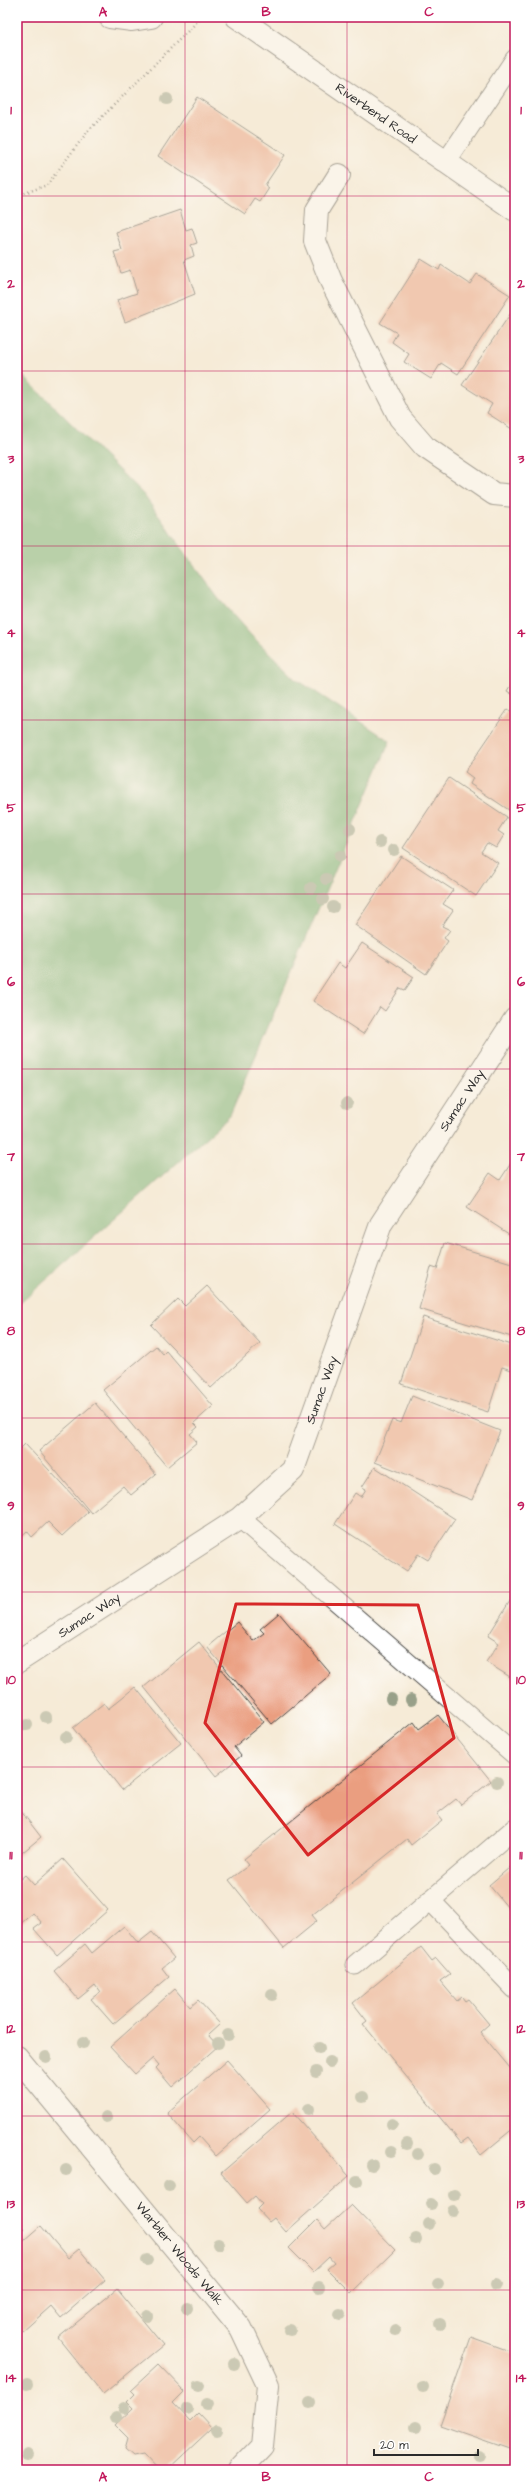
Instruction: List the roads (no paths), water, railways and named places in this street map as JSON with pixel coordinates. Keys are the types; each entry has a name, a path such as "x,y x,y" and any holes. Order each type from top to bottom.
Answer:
{"street":[{"path":"110,17 132,20 152,17"},
{"name":"Riverbend Road","path":"237,17 515,210"},
{"path":"339,175 317,210 315,241 331,281 400,418 425,447 494,494 515,496"},
{"name":"Sumac Way","path":"17,1662 137,1587 240,1518 293,1470 381,1224 515,1019"},
{"name":"Warbler Woods Walk","path":"17,2057 241,2328 268,2385 262,2446 239,2470"}],"lane":[{"path":"446,162 515,59"},
{"path":"240,1518 515,1755"},
{"path":"355,1965 515,1828"},
{"path":"430,1900 515,1989"}]}
